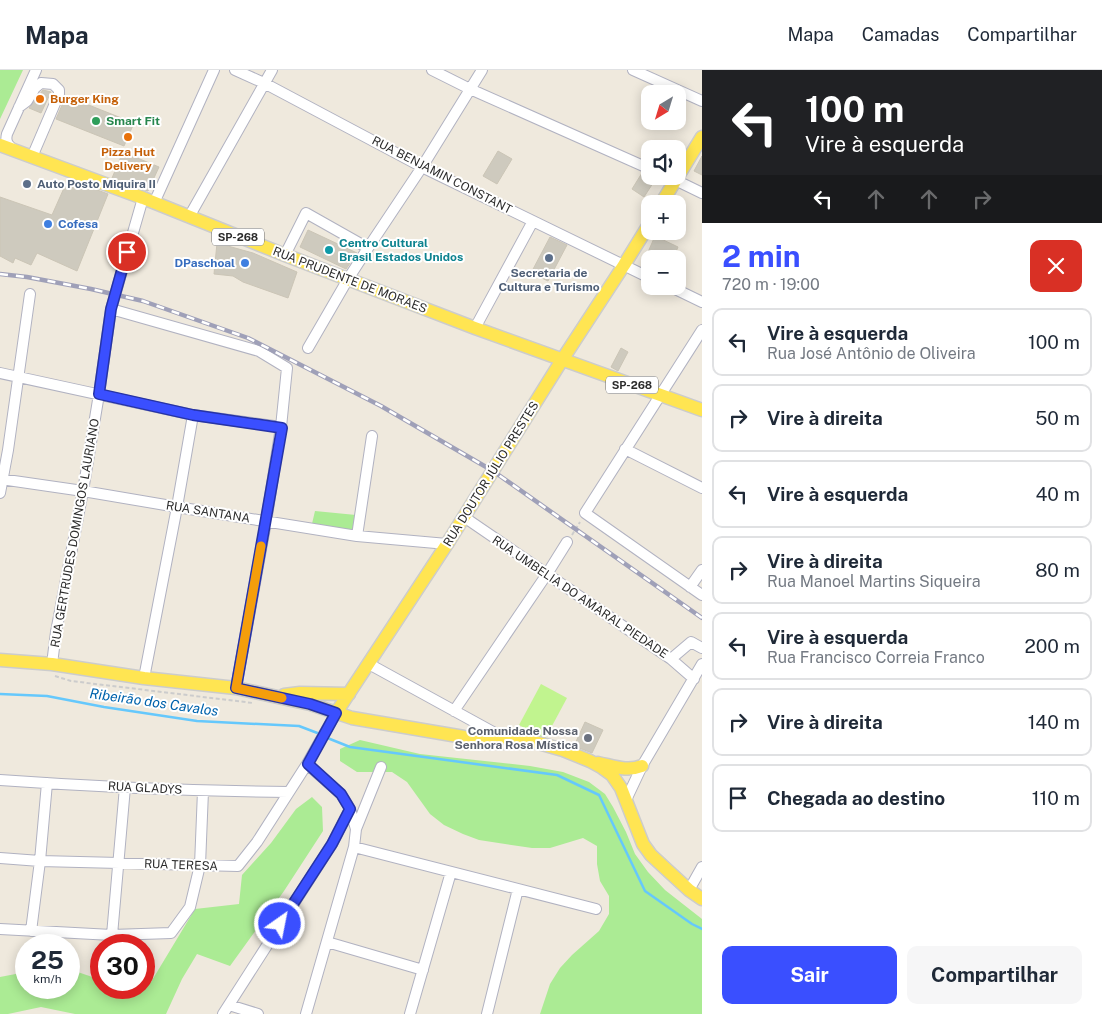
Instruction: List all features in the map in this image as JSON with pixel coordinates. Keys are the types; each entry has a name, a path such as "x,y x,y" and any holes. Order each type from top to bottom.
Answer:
{"main road":[{"path":"686,159 702,137"},
{"name":"RUA PRUDENTE DE MORAES","path":"1,143 14,150 475,328 702,410"},
{"name":"RUA DOUTOR JÚLIO PRESTES","path":"336,713 448,544 562,360 641,238"},
{"path":"0,660 53,670 236,688 310,704 352,718 464,737 517,738 563,750 590,761 612,775 621,788 643,844 651,855 689,890 702,899"},
{"path":"277,696 300,693 349,694"},
{"path":"590,761 626,769 636,769 642,766"}],"street":[{"path":"1,143 36,70"},
{"name":"RUA GERTRUDES DOMINGOS LAURIANO","path":"53,670 56,632 83,491 111,309 148,201 214,70"},
{"name":"RUA BENJAMIN CONSTANT","path":"235,70 264,83 422,167 641,274"},
{"path":"189,217 272,70"},
{"path":"432,70 470,89 641,165"},
{"path":"308,348 348,279 422,167 482,70"},
{"path":"633,70 702,101"},
{"path":"19,107 27,101 35,88 41,83 53,84 59,90 32,157"},
{"path":"686,185 702,193"},
{"path":"285,255 306,213 368,248"},
{"path":"475,328 533,221"},
{"path":"0,493 30,294"},
{"path":"686,294 702,302"},
{"path":"111,309 260,351 287,368 282,428 236,688"},
{"path":"702,330 585,513 702,595"},
{"path":"0,373 193,415 282,428"},
{"path":"144,678 193,415"},
{"path":"357,536 372,436"},
{"path":"626,449 702,488"},
{"name":"RUA SANTANA","path":"1,479 357,536 448,544"},
{"name":"RUA UMBELIA DO AMARAL PIEDADE","path":"464,517 671,659 694,678"},
{"path":"454,711 568,542"},
{"path":"690,587 702,570"},
{"path":"671,659 691,642 702,648"},
{"path":"369,664 503,738"},
{"path":"626,800 642,766 702,664"},
{"name":"RUA DOUTOR JÚLIO PRESTES","path":"318,745 336,713"},
{"name":"RUA TERESA","path":"0,858 40,861 238,866 257,842 308,764 318,745"},
{"path":"308,764 341,794 350,809 356,828"},
{"path":"306,1014 354,847 356,828 381,767"},
{"name":"RUA GLADYS","path":"0,780 203,791 289,792"},
{"path":"31,931 47,783"},
{"path":"112,934 125,787"},
{"path":"142,934 171,933 190,906 200,865 203,791"},
{"path":"258,1014 226,1009 332,844 350,809"},
{"path":"354,847 596,909"},
{"path":"689,890 702,867"},
{"path":"410,1014 450,872"},
{"path":"487,1014 518,889"},
{"path":"0,929 92,934"},
{"path":"327,942 423,970"}],"path":[{"path":"568,542 585,513"},
{"path":"53,670 72,680 256,704"},
{"path":"481,748 490,750 515,749"}],"green space":[{"path":"0,70 23,70 0,119"},
{"path":"315,511 356,515 354,534 311,528"},
{"path":"541,684 567,698 545,739 519,725"},
{"path":"360,740 420,754 530,766 563,772 589,782 605,794 626,832 635,854 648,872 665,890 702,919 702,1014 540,1014 550,984 560,968 599,931 609,914 609,896 600,881 597,864 597,846 583,838 550,848 532,848 479,840 463,834 444,825 430,814 407,782 392,772 357,772 340,761 340,749"},
{"path":"312,797 322,807 323,831 284,891 230,966 197,954 182,979 166,1014 75,1014 41,1007 0,1014 0,977 15,974 15,999 80,999 80,973 90,976 90,999 155,999 155,975 195,909 239,904 242,875 271,843 296,809"}],"building":[{"name":"Burger King","path":"43,90 51,92 41,113 29,108"},
{"path":"66,96 134,123 124,146 56,119"},
{"path":"498,151 512,159 497,184 483,176"},
{"path":"123,152 159,167 148,191 112,178"},
{"path":"702,156 702,175 694,171"},
{"path":"641,175 641,185 652,185 645,195 641,195 632,189"},
{"name":"Cofesa","path":"68,179 108,194 77,271 37,253 31,265 15,258 13,263 0,256 0,197 52,215"},
{"name":"Centro Cultural Brasil Estados Unidos","path":"308,230 357,253 346,269 300,247"},
{"name":"Secretaria de Cultura e Turismo","path":"550,237 567,245 548,281 531,273"},
{"path":"653,240 663,240 678,247 677,250 649,250"},
{"name":"DPaschoal","path":"217,243 253,253 297,272 288,298 243,282 233,276 214,274"},
{"path":"621,348 628,352 618,371 611,367"},
{"name":"Comunidade Nossa Senhora Rosa Mística","path":"585,722 603,730 592,753 574,746"}],"waterway":[{"name":"Ribeirão dos Cavalos","path":"0,694 47,696 197,721 299,726 320,734"},
{"name":"Ribeirão dos Cavalos","path":"325,737 350,747 557,775 599,795 645,891 702,929"}],"railway":[{"path":"0,274 91,289 143,301 248,338 381,406 493,471 702,618"}],"slow traffic":[{"path":"261,546 236,688 282,698"}],"place":[{"name":"Burger King","path":"40,99"},
{"name":"Smart Fit","path":"96,121"},
{"name":"Pizza Hut Delivery","path":"128,137"},
{"name":"Auto Posto Miquira II","path":"27,184"},
{"name":"Cofesa","path":"48,224"},
{"name":"Centro Cultural Brasil Estados Unidos","path":"329,250"},
{"name":"Secretaria de Cultura e Turismo","path":"549,258"},
{"name":"DPaschoal","path":"245,263"},
{"name":"Comunidade Nossa Senhora Rosa Mística","path":"588,738"}],"route":[{"path":"127,252 111,309 99,394 193,415 282,428 236,688 310,704 336,713 308,764 341,794 350,809 332,844 280,924"}]}
